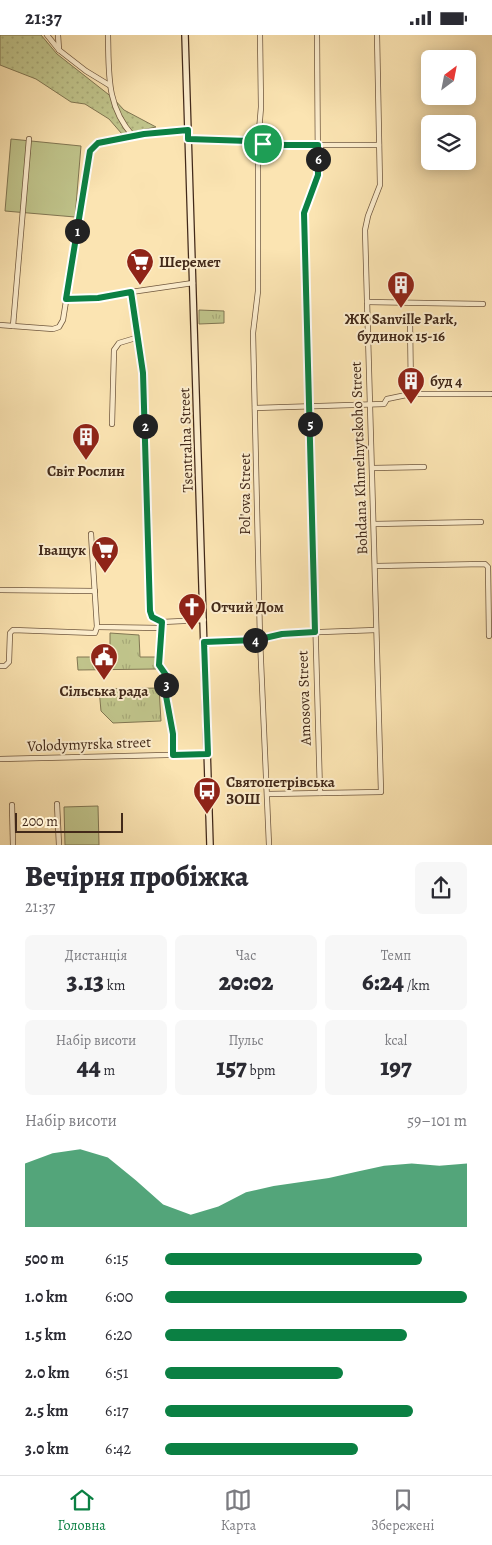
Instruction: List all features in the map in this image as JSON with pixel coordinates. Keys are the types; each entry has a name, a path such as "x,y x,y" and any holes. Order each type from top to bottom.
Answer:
{"main road":[{"name":"Tsentralna Street","path":"185,35 210,845"}],"street":[{"path":"47,35 59,50 86,71 110,85"},
{"path":"58,35 59,50"},
{"path":"108,35 110,85 116,111 124,127 133,136"},
{"name":"Pol'ova Street","path":"260,35 261,107 258,143 258,291 253,333 260,639 269,845"},
{"name":"Amosova Street","path":"316,35 318,175 304,213 320,793"},
{"name":"Bohdana Khmelnytskoho Street","path":"320,793 381,792 366,225 380,185 377,35"},
{"path":"0,325 56,328 64,320 90,151 98,143 159,132 188,130"},
{"path":"13,326 29,139"},
{"path":"188,139 318,145 379,145"},
{"path":"66,299 98,298 193,283"},
{"path":"131,292 143,373 150,611 152,617 162,622 204,619"},
{"path":"367,302 483,304"},
{"path":"410,321 411,394"},
{"path":"112,424 114,350 119,343 139,337"},
{"path":"256,408 384,405 387,399 411,394 491,393"},
{"path":"373,467 424,467"},
{"path":"374,524 481,523"},
{"path":"0,666 5,666 9,662 10,633 13,630 95,633 97,627 91,534"},
{"path":"376,566 484,564 488,567 489,636"},
{"path":"0,590 95,591"},
{"path":"162,622 160,628 159,665 166,675 166,696 173,734 173,755"},
{"path":"97,627 160,628"},
{"path":"204,642 260,639 282,634 376,630"},
{"name":"Volodymyrska street","path":"0,759 208,754"},
{"path":"268,794 320,793"},
{"path":"57,804 59,845"},
{"path":"12,805 13,845"}],"green space":[{"path":"0,35 41,35 57,54 113,98 124,110 156,127 122,134 109,119 85,104 71,102 36,79 0,65"},
{"path":"11,139 81,146 75,217 5,211"},
{"path":"199,310 224,311 224,323 199,324"},
{"path":"110,633 139,635 140,657 157,657 156,669 78,670 77,657 110,657"},
{"path":"159,688 161,721 113,723 101,711 99,689"},
{"path":"98,806 99,845 65,845 64,807"}],"place":[{"name":"Шеремет","path":"140,286"},
{"name":"ЖК Sanville Park, будинок 15-16","path":"401,309"},
{"name":"буд 4","path":"411,405"},
{"name":"Світ Рослин","path":"86,461"},
{"name":"Іващук","path":"105,574"},
{"name":"Отчий Дом","path":"192,631"},
{"name":"Сільська рада","path":"104,681"},
{"name":"Святопетрівська ЗОШ","path":"207,815"}],"route":[{"path":"188,130 188,139 249,141 263,144 318,145 318,175 304,213 315,632 282,634 256,640 204,642 208,754 173,755 173,734 166,696 166,675 159,665 160,628 162,622 155,620 150,611 143,373 131,292 98,298 66,299 88,157 90,151 98,143 144,134 188,130"}]}
